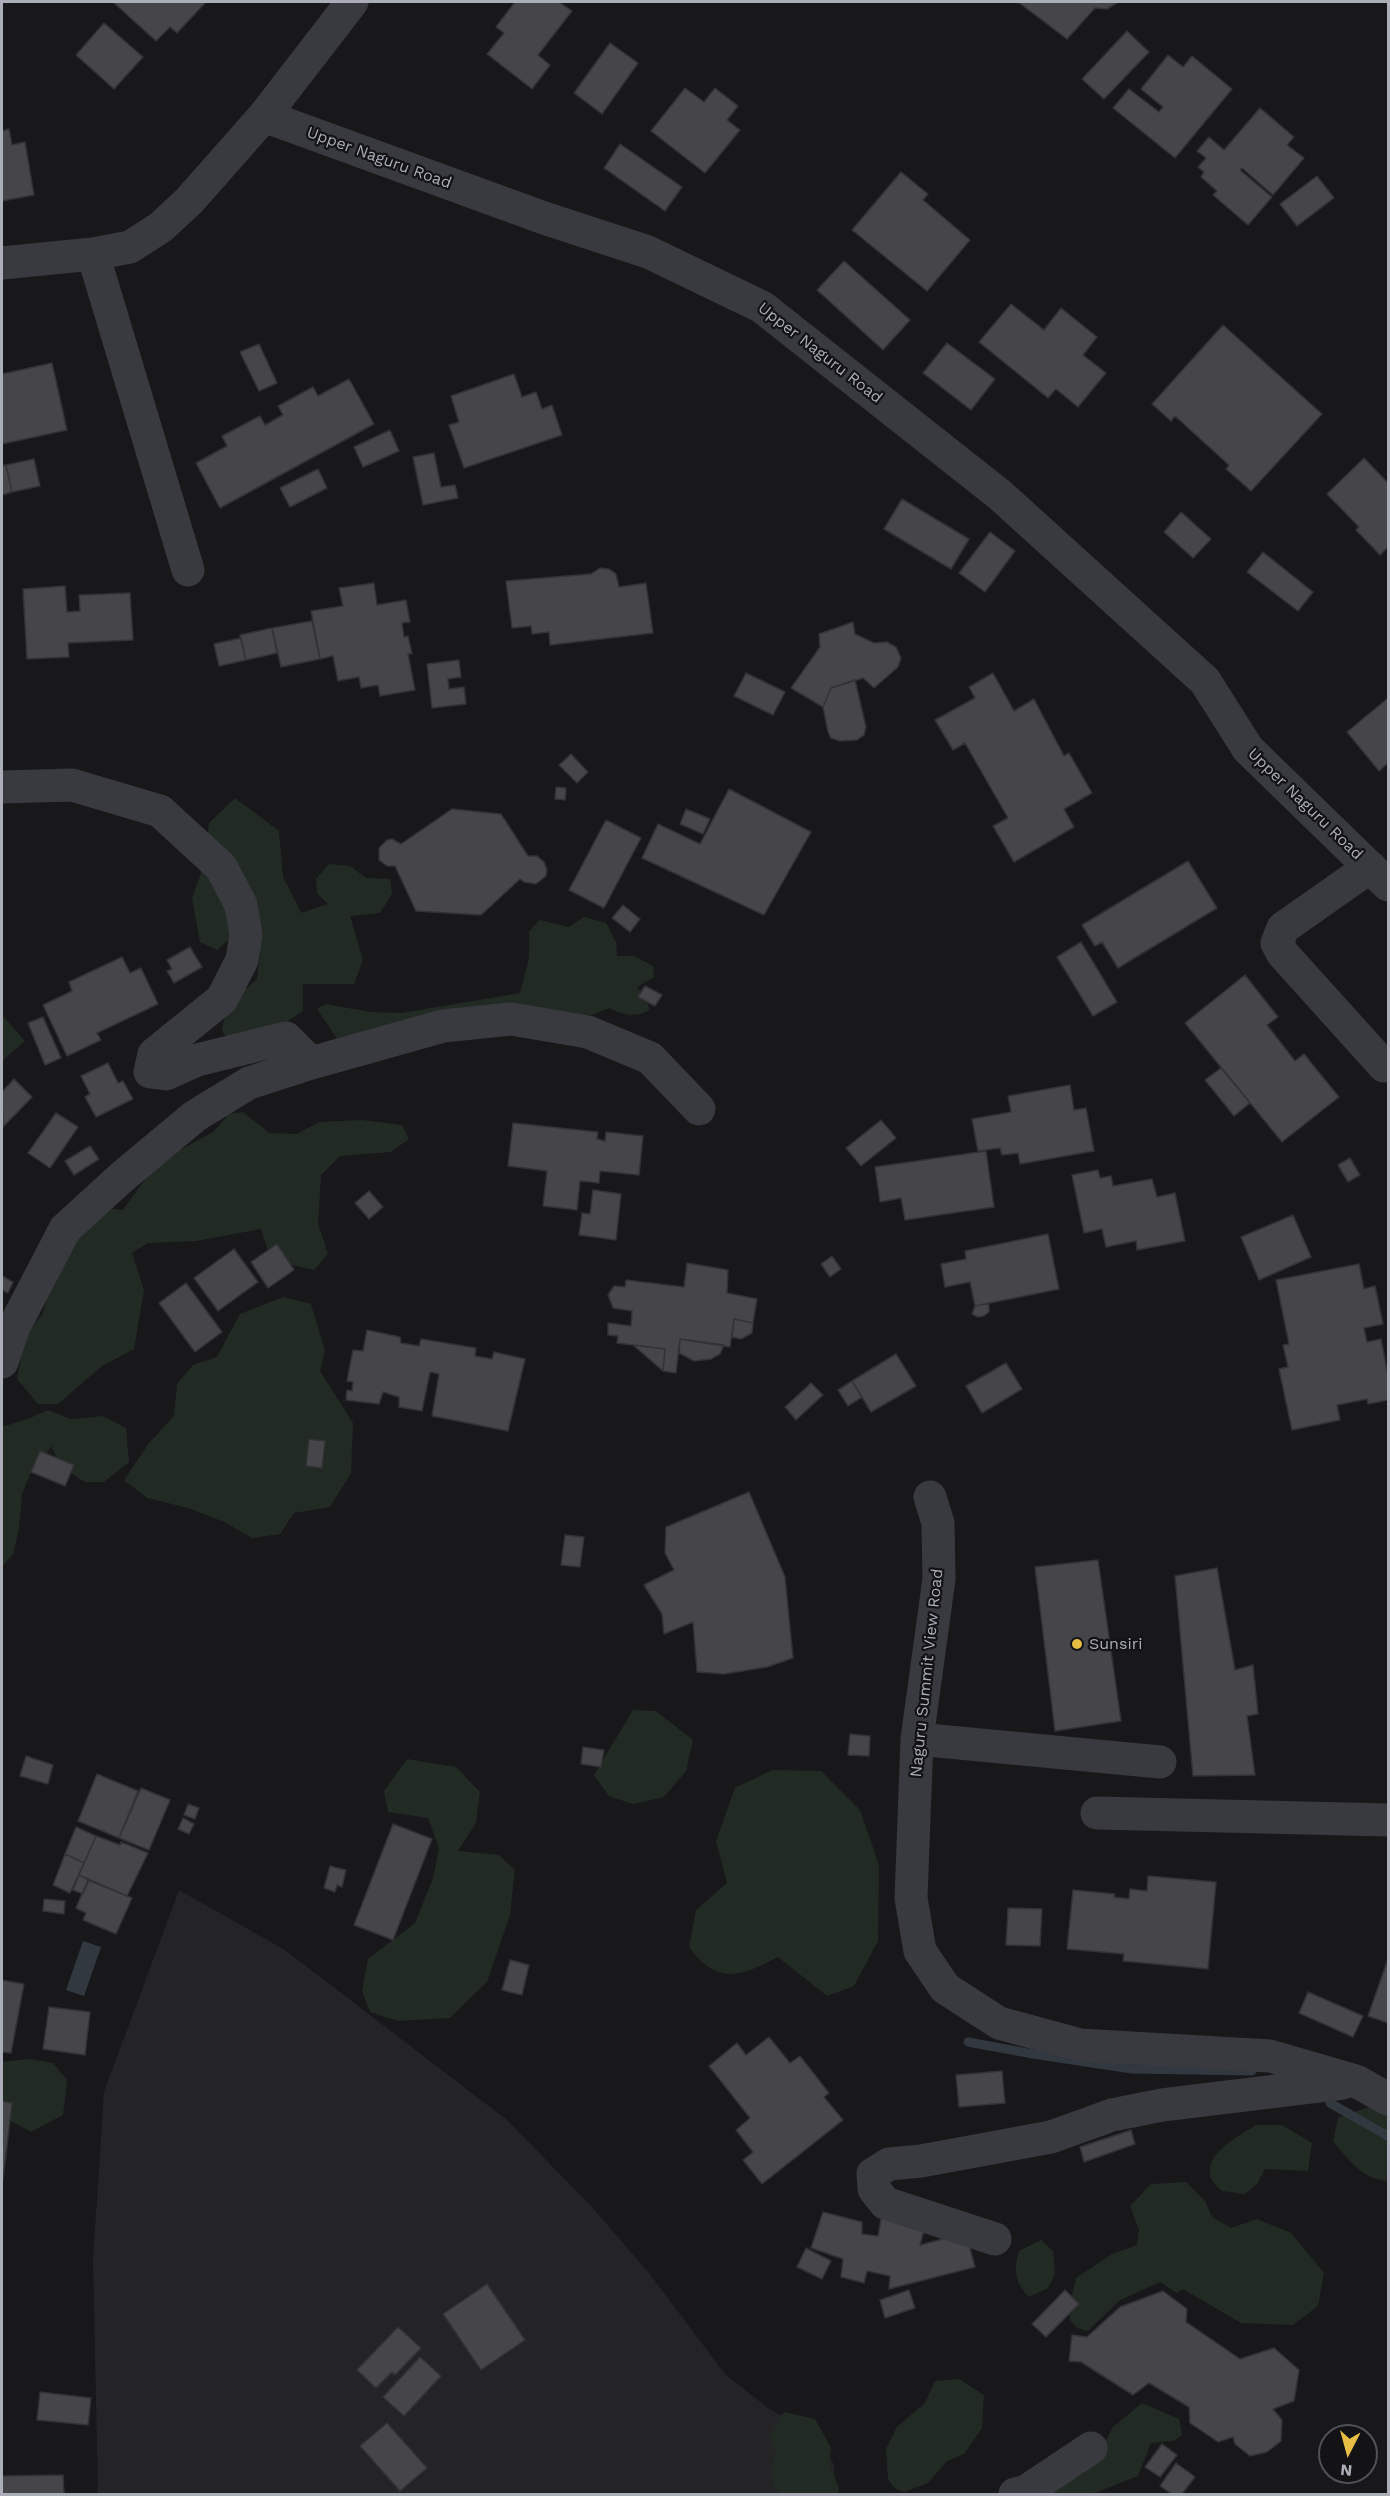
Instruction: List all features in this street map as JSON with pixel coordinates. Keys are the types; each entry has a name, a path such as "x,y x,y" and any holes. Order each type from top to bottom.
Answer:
{"street":[{"path":"2,263 93,254 130,247 162,227 189,201 264,116 352,2"},
{"name":"Upper Naguru Road","path":"264,116 544,218 648,252 762,307 1000,495 1196,673 1204,681 1248,749 1379,876"},
{"path":"93,254 188,570"},
{"path":"2,787 72,784 160,811 221,867 241,905 246,934 242,960 222,999 154,1054 150,1072 166,1074 197,1060 286,1038 310,1063"},
{"path":"1379,876 1283,928 1277,943 1283,954 1384,1066"},
{"path":"2,1362 13,1329 65,1229 122,1177 195,1116 249,1083 310,1063 443,1026 511,1019 588,1032 650,1058 699,1109"},
{"name":"Naguru Summit View Road","path":"930,1497 938,1523 939,1579 917,1739 911,1898 920,1952 945,1988 999,2023 1080,2045 1270,2056 1356,2081 1389,2099"},
{"path":"917,1739 1160,1762"},
{"path":"1096,1813 1389,1820"},
{"path":"995,2239 885,2203 873,2188 873,2174 889,2164 921,2161 1051,2137 1112,2115 1162,2104 1356,2081"},
{"path":"1016,2494 1025,2492 1091,2448"}],"shaded area":[{"path":"235,798 279,831 283,877 301,913 328,904 317,893 316,879 329,864 350,866 366,878 390,879 392,894 380,913 350,916 363,960 354,984 303,984 303,1011 289,1020 258,1052 240,1056 222,1031 226,1007 257,979 260,953 251,908 231,937 217,950 200,942 192,898 205,862 209,823"},
{"path":"584,917 606,923 616,943 617,956 634,956 653,966 654,977 637,987 645,996 650,1010 629,1015 609,1008 579,1020 338,1040 317,1009 326,1004 370,1012 402,1013 520,993 529,958 529,932 539,920 569,927"},
{"path":"2,1015 25,1041 2,1061"},
{"path":"243,1112 269,1133 297,1134 319,1122 362,1120 402,1125 409,1139 391,1152 340,1156 321,1175 318,1224 328,1254 314,1270 271,1260 261,1229 196,1241 148,1243 132,1253 144,1290 134,1349 102,1366 58,1404 38,1404 17,1379 25,1337 43,1313 52,1278 78,1229 104,1208 123,1210 158,1162 213,1132 229,1114"},
{"path":"283,1297 311,1304 325,1351 320,1371 353,1423 351,1473 330,1507 294,1513 280,1534 252,1538 224,1522 188,1508 147,1498 124,1480 149,1443 174,1416 177,1384 193,1365 217,1357 240,1314"},
{"path":"48,1410 71,1419 103,1416 126,1428 129,1462 104,1482 85,1482 62,1468 51,1446 42,1462 33,1467 22,1494 19,1529 13,1554 2,1567 2,1427"},
{"path":"633,1710 656,1711 693,1740 686,1771 664,1797 633,1804 609,1796 594,1775"},
{"path":"407,1759 456,1767 480,1792 476,1823 458,1851 499,1855 515,1870 510,1915 487,1982 450,2018 398,2021 370,2012 362,1991 368,1959 415,1923 433,1878 439,1848 428,1818 388,1812 384,1791"},
{"path":"772,1770 821,1771 860,1810 879,1865 878,1941 854,1986 827,1996 778,1957 741,1973 730,1974 709,1967 689,1947 696,1910 727,1883 716,1841 735,1788"},
{"path":"179,1890 285,1950 507,2120 592,2207 649,2273 725,2374 768,2408 818,2435 834,2465 834,2494 98,2494 93,2260 104,2092"},
{"path":"83,1941 101,1947 84,1996 66,1990"},
{"path":"29,2059 53,2063 67,2080 63,2115 31,2132 2,2116 2,2062"},
{"path":"1371,2106 1388,2115 1388,2181 1363,2173 1333,2141 1338,2118"},
{"path":"1256,2125 1282,2125 1312,2143 1308,2171 1265,2169 1257,2184 1245,2194 1222,2191 1212,2180 1211,2162 1223,2147"},
{"path":"1186,2182 1205,2201 1212,2217 1231,2228 1257,2219 1291,2233 1324,2273 1318,2306 1293,2325 1241,2323 1183,2289 1177,2293 1160,2282 1120,2300 1088,2331 1077,2328 1070,2320 1070,2303 1076,2278 1112,2254 1137,2245 1139,2230 1130,2206 1151,2184"},
{"path":"1041,2240 1053,2251 1055,2274 1048,2288 1029,2297 1016,2275 1017,2258 1019,2251"},
{"path":"959,2379 984,2395 982,2428 964,2454 947,2461 928,2483 904,2492 894,2488 888,2479 886,2449 897,2427 925,2403 935,2381"},
{"path":"1142,2403 1179,2419 1182,2435 1173,2441 1151,2443 1138,2476 1092,2494 1041,2494 1102,2448 1113,2427"},
{"path":"784,2412 815,2419 831,2448 829,2464 839,2488 838,2494 780,2494 772,2476 776,2456 770,2436"}],"building":[{"path":"113,2 206,2 177,33 170,27 156,41"},
{"path":"515,2 559,2 572,11 538,55 550,65 532,89 487,54 504,33 496,27"},
{"path":"1018,2 1118,2 1107,9 1095,8 1067,39"},
{"path":"104,23 143,57 114,89 76,55"},
{"path":"1127,31 1149,52 1104,99 1082,79"},
{"path":"610,43 638,63 602,114 574,93"},
{"path":"1168,55 1183,67 1192,56 1232,89 1175,158 1113,108 1129,89 1159,112 1163,107 1141,89"},
{"path":"685,88 704,102 715,88 738,106 727,120 740,130 705,173 651,131"},
{"path":"1260,108 1294,137 1287,145 1304,158 1273,195 1242,168 1240,170 1272,197 1248,225 1213,195 1217,191 1201,177 1204,172 1198,167 1206,158 1197,151 1209,137 1224,150"},
{"path":"9,129 12,145 25,142 34,195 2,201 2,131"},
{"path":"620,144 682,187 665,211 604,168"},
{"path":"901,172 928,194 923,200 970,240 927,291 852,230"},
{"path":"1317,176 1334,198 1297,226 1280,204"},
{"path":"844,261 910,320 883,350 817,290"},
{"path":"1011,304 1044,330 1061,308 1097,337 1083,355 1106,373 1078,407 1056,389 1048,398 979,342"},
{"path":"1223,325 1322,414 1251,491 1226,469 1229,465 1175,416 1171,421 1152,404"},
{"path":"947,343 995,379 971,410 923,373"},
{"path":"259,344 277,383 259,391 240,352"},
{"path":"52,363 67,430 2,444 2,374"},
{"path":"514,374 522,397 536,392 542,409 552,405 562,435 464,468 449,425 459,422 451,396"},
{"path":"349,379 374,424 220,508 196,463 227,446 222,436 260,416 265,425 283,415 278,406 313,387 318,396"},
{"path":"390,430 399,451 363,467 354,447"},
{"path":"434,453 441,487 455,485 458,498 423,505 413,457"},
{"path":"1364,458 1388,483 1388,547 1380,555 1356,530 1359,527 1327,494"},
{"path":"34,459 40,486 12,492 6,465"},
{"path":"6,465 12,492 2,495 2,466"},
{"path":"318,469 327,488 290,507 280,488"},
{"path":"902,499 969,539 951,569 884,529"},
{"path":"1181,512 1211,539 1193,558 1164,532"},
{"path":"990,532 1015,551 985,592 959,573"},
{"path":"1263,552 1313,592 1298,611 1247,572"},
{"path":"600,568 609,569 616,574 619,587 646,583 653,633 550,645 549,632 532,634 531,626 512,628 506,581 591,574"},
{"path":"374,583 377,605 406,600 410,622 402,623 404,637 408,636 412,654 408,654 415,690 380,696 378,685 361,688 359,677 338,681 333,656 320,659 311,611 343,606 339,588"},
{"path":"65,586 67,612 80,611 79,595 130,593 133,640 68,643 69,657 27,659 23,589"},
{"path":"312,621 320,659 281,667 272,628"},
{"path":"853,622 855,634 874,643 887,642 896,647 901,658 898,667 874,688 863,678 831,688 823,707 791,688 820,647 819,634"},
{"path":"272,628 277,653 246,660 240,635"},
{"path":"241,638 246,660 219,666 214,644"},
{"path":"459,660 461,677 448,679 449,689 464,687 466,704 432,708 427,664"},
{"path":"746,673 785,692 773,715 734,696"},
{"path":"993,673 1014,711 1034,699 1064,756 1069,753 1092,793 1064,809 1074,827 1014,862 993,826 1008,818 965,743 953,750 935,720 975,698 969,687"},
{"path":"855,680 866,727 864,735 857,740 840,741 831,738 828,732 823,707 831,688"},
{"path":"1388,698 1388,763 1379,771 1347,732"},
{"path":"571,754 588,772 577,783 559,765"},
{"path":"556,787 566,788 565,800 555,799"},
{"path":"729,789 811,832 764,915 642,858 658,824 700,844"},
{"path":"452,809 501,814 528,856 537,856 544,862 547,870 546,876 536,884 520,879 481,915 416,911 395,866 387,866 379,860 379,848 387,840 392,839 401,844"},
{"path":"686,809 710,819 703,834 680,824"},
{"path":"606,820 641,838 604,908 569,890"},
{"path":"1188,861 1217,908 1118,968 1102,942 1095,946 1082,925"},
{"path":"623,905 640,919 630,932 612,918"},
{"path":"1081,942 1117,1002 1093,1016 1057,957"},
{"path":"190,947 202,967 174,983 167,971 172,969 167,960"},
{"path":"122,957 130,973 141,968 158,1004 97,1033 101,1040 67,1056 43,1005 72,991 69,982"},
{"path":"1245,975 1278,1017 1267,1025 1295,1061 1304,1054 1339,1097 1282,1142 1185,1023"},
{"path":"645,986 662,995 655,1006 638,997"},
{"path":"43,1017 61,1058 45,1065 28,1023"},
{"path":"108,1063 118,1083 123,1081 133,1099 96,1117 85,1097 90,1094 81,1076"},
{"path":"1221,1068 1250,1103 1234,1116 1205,1080"},
{"path":"14,1079 32,1097 3,1127 2,1092"},
{"path":"1070,1085 1074,1110 1086,1108 1094,1151 1020,1164 1018,1153 1002,1155 1000,1148 978,1151 972,1119 1011,1112 1008,1096"},
{"path":"56,1113 78,1127 50,1168 28,1153"},
{"path":"881,1120 896,1138 861,1166 846,1148"},
{"path":"513,1123 598,1132 597,1139 605,1141 606,1132 643,1136 639,1175 600,1171 599,1183 580,1181 577,1210 543,1206 547,1171 508,1166"},
{"path":"90,1146 99,1159 74,1175 65,1161"},
{"path":"986,1151 994,1207 905,1220 901,1198 880,1202 875,1167"},
{"path":"1350,1158 1360,1175 1348,1182 1338,1165"},
{"path":"1098,1170 1100,1178 1111,1176 1113,1186 1152,1179 1157,1197 1175,1193 1185,1241 1137,1250 1136,1241 1106,1247 1102,1229 1084,1233 1072,1175"},
{"path":"593,1190 621,1194 616,1240 579,1235 582,1213 590,1214"},
{"path":"369,1191 383,1207 369,1219 355,1203"},
{"path":"1293,1215 1311,1257 1259,1280 1241,1237"},
{"path":"1048,1234 1059,1289 975,1306 970,1282 945,1287 941,1264 966,1259 965,1251"},
{"path":"277,1244 294,1270 268,1288 251,1262"},
{"path":"234,1249 258,1282 218,1311 194,1278"},
{"path":"832,1256 841,1269 830,1277 821,1264"},
{"path":"687,1263 728,1270 727,1293 757,1299 753,1323 734,1319 730,1347 680,1339 676,1373 663,1371 665,1349 617,1343 618,1336 608,1335 608,1323 631,1326 632,1311 613,1308 608,1295 614,1286 625,1287 626,1280 684,1287"},
{"path":"1359,1264 1364,1289 1375,1286 1383,1324 1364,1328 1367,1342 1381,1339 1388,1376 1388,1400 1368,1404 1367,1399 1337,1405 1340,1420 1292,1430 1279,1369 1288,1367 1283,1345 1289,1344 1276,1280"},
{"path":"2,1276 13,1282 8,1293 2,1290"},
{"path":"186,1283 222,1332 195,1352 159,1303"},
{"path":"989,1303 989,1312 984,1316 978,1317 972,1314 975,1306"},
{"path":"734,1319 753,1323 752,1333 741,1339 732,1337"},
{"path":"367,1330 400,1337 401,1343 419,1346 421,1339 476,1348 475,1356 492,1359 494,1352 525,1359 508,1431 432,1416 439,1374 430,1372 422,1411 399,1407 399,1397 383,1392 379,1404 346,1400 347,1390 352,1391 353,1382 347,1381 353,1350 363,1351"},
{"path":"680,1339 724,1345 720,1354 711,1359 694,1361 679,1353"},
{"path":"633,1345 665,1349 663,1371"},
{"path":"896,1354 916,1386 871,1412 852,1381"},
{"path":"1006,1363 1022,1389 982,1413 966,1386"},
{"path":"852,1381 862,1397 848,1406 838,1390"},
{"path":"811,1383 823,1395 796,1420 785,1407"},
{"path":"309,1439 325,1441 322,1468 306,1466"},
{"path":"40,1451 74,1465 65,1486 31,1472"},
{"path":"749,1492 785,1577 793,1658 767,1667 724,1674 697,1672 693,1622 664,1634 662,1614 644,1585 674,1570 665,1553 666,1527"},
{"path":"565,1535 584,1537 580,1567 561,1565"},
{"name":"Sunsiri","path":"1098,1560 1121,1721 1055,1731 1035,1567"},
{"path":"1217,1568 1235,1670 1253,1665 1258,1714 1247,1716 1255,1775 1193,1776 1175,1576"},
{"path":"850,1734 870,1736 869,1756 848,1755"},
{"path":"583,1747 604,1750 601,1767 581,1764"},
{"path":"26,1756 53,1765 48,1784 20,1776"},
{"path":"97,1774 138,1791 119,1838 78,1821"},
{"path":"141,1788 170,1800 149,1850 119,1838"},
{"path":"188,1804 199,1808 195,1819 184,1815"},
{"path":"183,1818 194,1824 189,1834 178,1829"},
{"path":"393,1824 432,1839 393,1940 354,1925"},
{"path":"76,1827 96,1836 84,1863 65,1854"},
{"path":"96,1836 120,1845 121,1842 148,1853 127,1896 79,1875"},
{"path":"65,1854 84,1863 70,1893 53,1885"},
{"path":"330,1866 346,1870 342,1887 337,1885 335,1892 324,1888"},
{"path":"79,1875 89,1880 83,1894 73,1890"},
{"path":"1148,1876 1216,1882 1208,1969 1123,1961 1124,1954 1067,1949 1073,1890 1115,1894 1114,1897 1129,1899 1130,1889 1147,1891"},
{"path":"88,1880 132,1898 116,1934 83,1920 86,1913 76,1908"},
{"path":"44,1899 65,1901 64,1914 43,1911"},
{"path":"1008,1908 1042,1909 1040,1946 1006,1945"},
{"path":"1388,1959 1388,2023 1368,2016"},
{"path":"510,1960 529,1965 522,1995 502,1990"},
{"path":"2,1980 24,1984 11,2053 2,2052"},
{"path":"1308,1992 1363,2016 1353,2037 1299,2013"},
{"path":"49,2007 90,2012 85,2055 43,2049"},
{"path":"769,2037 790,2063 800,2056 829,2093 824,2097 843,2120 762,2184 743,2160 753,2152 736,2130 750,2118 709,2066 737,2043 746,2055"},
{"path":"1002,2071 1005,2103 959,2107 956,2075"},
{"path":"2,2101 12,2103 3,2179 2,2179"},
{"path":"1131,2130 1135,2144 1084,2162 1080,2147"},
{"path":"823,2212 862,2222 862,2234 878,2236 882,2214 926,2223 920,2245 966,2233 975,2267 889,2289 890,2276 867,2271 864,2283 841,2277 843,2259 811,2248"},
{"path":"806,2248 831,2261 822,2279 797,2267"},
{"path":"487,2284 525,2340 481,2370 443,2314"},
{"path":"909,2290 915,2308 885,2318 880,2300"},
{"path":"1065,2290 1079,2304 1046,2337 1032,2324"},
{"path":"1163,2291 1187,2309 1186,2322 1240,2359 1274,2348 1299,2370 1294,2401 1273,2409 1282,2420 1281,2441 1267,2452 1250,2456 1235,2444 1233,2437 1218,2442 1190,2423 1189,2407 1149,2383 1133,2395 1081,2362 1069,2361 1072,2335 1087,2337 1120,2307"},
{"path":"398,2327 421,2348 395,2375 392,2372 376,2388 357,2370"},
{"path":"420,2357 441,2376 404,2416 383,2397"},
{"path":"40,2392 91,2398 88,2425 37,2420"},
{"path":"387,2423 427,2468 400,2491 360,2446"},
{"path":"1162,2444 1177,2455 1160,2477 1145,2467"},
{"path":"1176,2463 1195,2477 1182,2494 1172,2494 1160,2486"},
{"path":"63,2475 64,2494 2,2494 2,2476"}],"waterway":[{"path":"968,2042 1132,2069 1252,2071"},
{"path":"1330,2103 1388,2136"}],"place":[{"name":"Sunsiri","path":"1077,1644"}]}
